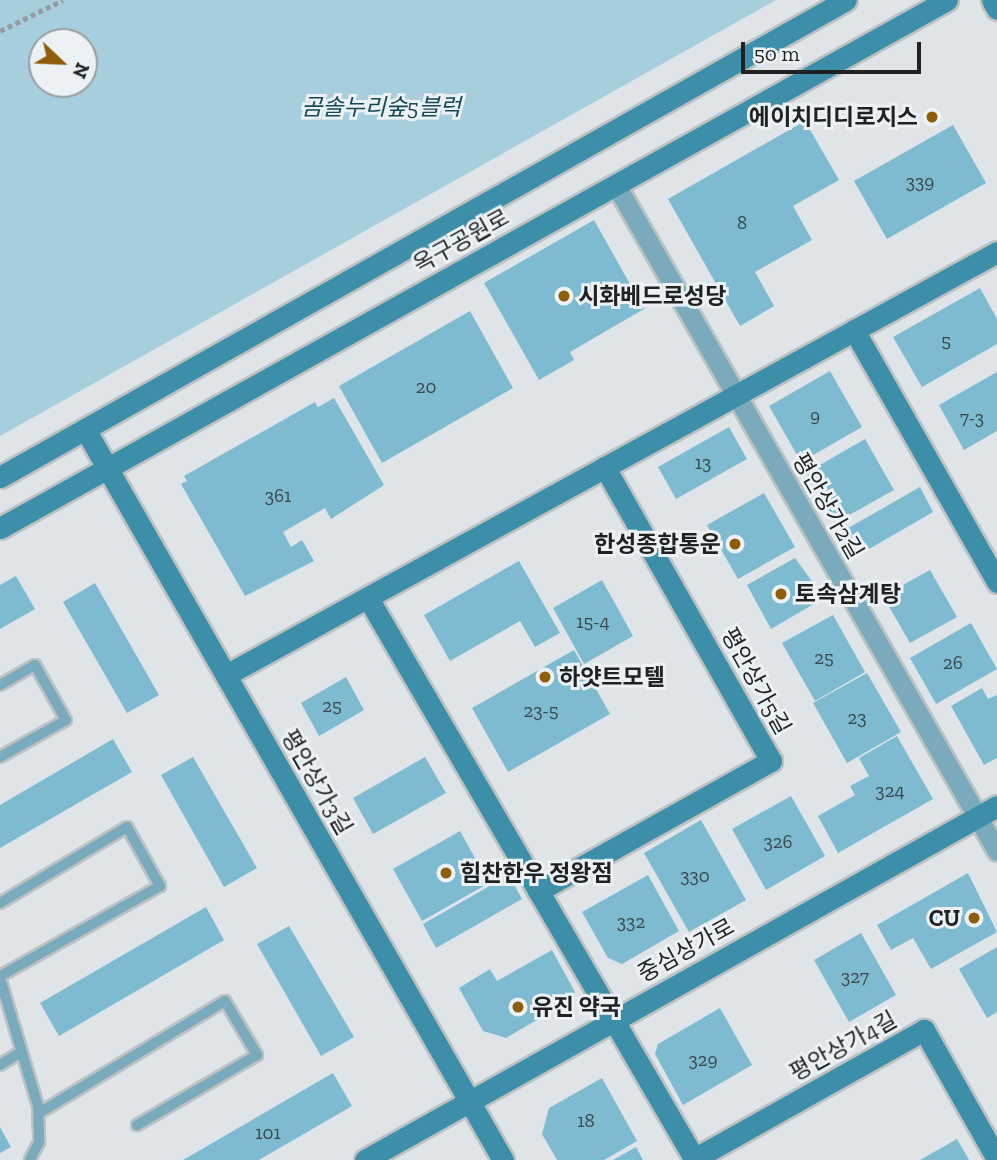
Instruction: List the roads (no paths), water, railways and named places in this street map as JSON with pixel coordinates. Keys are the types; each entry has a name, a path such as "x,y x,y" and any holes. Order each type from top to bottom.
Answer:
{"street":[{"name":"옥구공원로","path":"0,477 846,0"},
{"name":"옥구공원로","path":"0,528 947,0"},
{"path":"992,0 997,9"},
{"name":"평안상가2길","path":"616,185 997,852"},
{"path":"226,676 997,252"},
{"path":"854,330 997,582"},
{"name":"평안상가3길","path":"85,429 503,1160"},
{"name":"평안상가5길","path":"538,891 771,761 605,467"},
{"path":"368,598 614,1021"},
{"name":"중심상가로","path":"365,1160 997,806"},
{"name":"평안상가4길","path":"614,1021 694,1160 924,1030 997,1159"}],"lane":[{"path":"0,685 35,665 66,720 0,757"},
{"path":"0,903 127,828 160,886 0,977 38,1114 39,1142 30,1160"},
{"path":"38,1114 225,1001 257,1055 137,1125"},
{"path":"0,1065 20,1052"}],"place":[{"name":"에이치디디로지스","path":"932,117"},
{"name":"시화베드로성당","path":"564,296"},
{"name":"한성종합통운","path":"735,544"},
{"name":"토속삼계탕","path":"781,594"},
{"name":"하얏트모텔","path":"545,677"},
{"name":"힘찬한우 정왕점","path":"446,873"},
{"name":"CU","path":"974,918"},
{"name":"유진 약국","path":"518,1007"}],"park label":[{"name":"곰솔누리숲5블럭","path":"381,107"}]}
